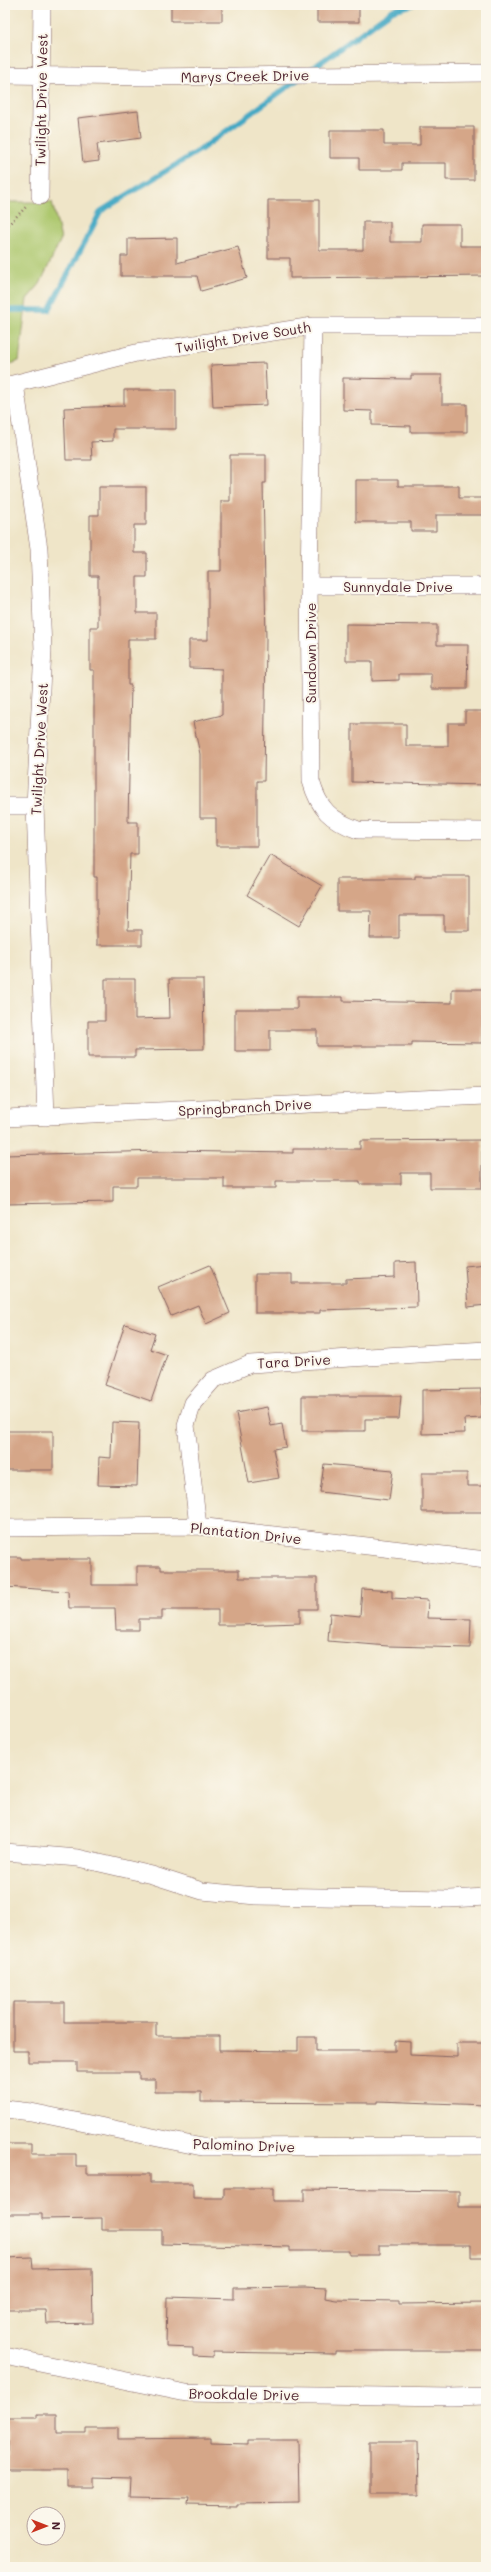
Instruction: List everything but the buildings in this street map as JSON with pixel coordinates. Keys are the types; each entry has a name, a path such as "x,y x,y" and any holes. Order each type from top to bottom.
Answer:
{"street":[{"name":"Twilight Drive West","path":"34,200 42,74 42,5"},
{"name":"Marys Creek Drive","path":"5,75 42,74 146,77 486,73"},
{"name":"Twilight Drive South","path":"10,385 136,353 313,326 486,326"},
{"name":"Sundown Drive","path":"313,326 310,586 311,781 316,798 326,813 341,824 358,830 486,832"},
{"name":"Twilight Drive West","path":"10,385 39,549 44,650 35,806 46,1117"},
{"name":"Sunnydale Drive","path":"310,586 486,586"},
{"path":"5,806 35,806"},
{"name":"Springbranch Drive","path":"5,1118 486,1096"},
{"name":"Tara Drive","path":"198,1526 186,1425 194,1403 213,1380 250,1364 486,1350"},
{"name":"Plantation Drive","path":"5,1528 198,1526 486,1560"},
{"path":"5,1852 78,1858 152,1875 202,1891 240,1895 449,1898 486,1897"},
{"name":"Palomino Drive","path":"5,2109 31,2112 202,2147 486,2146"},
{"name":"Brookdale Drive","path":"5,2356 186,2393 451,2397 486,2396"}],"path":[{"path":"5,228 34,200"}],"green space":[{"path":"5,202 52,202 61,239 40,284 27,299 19,361 5,366"}],"waterway":[{"path":"310,70 393,10 412,5"},
{"path":"5,310 49,310 101,211 200,150 297,80"}]}
